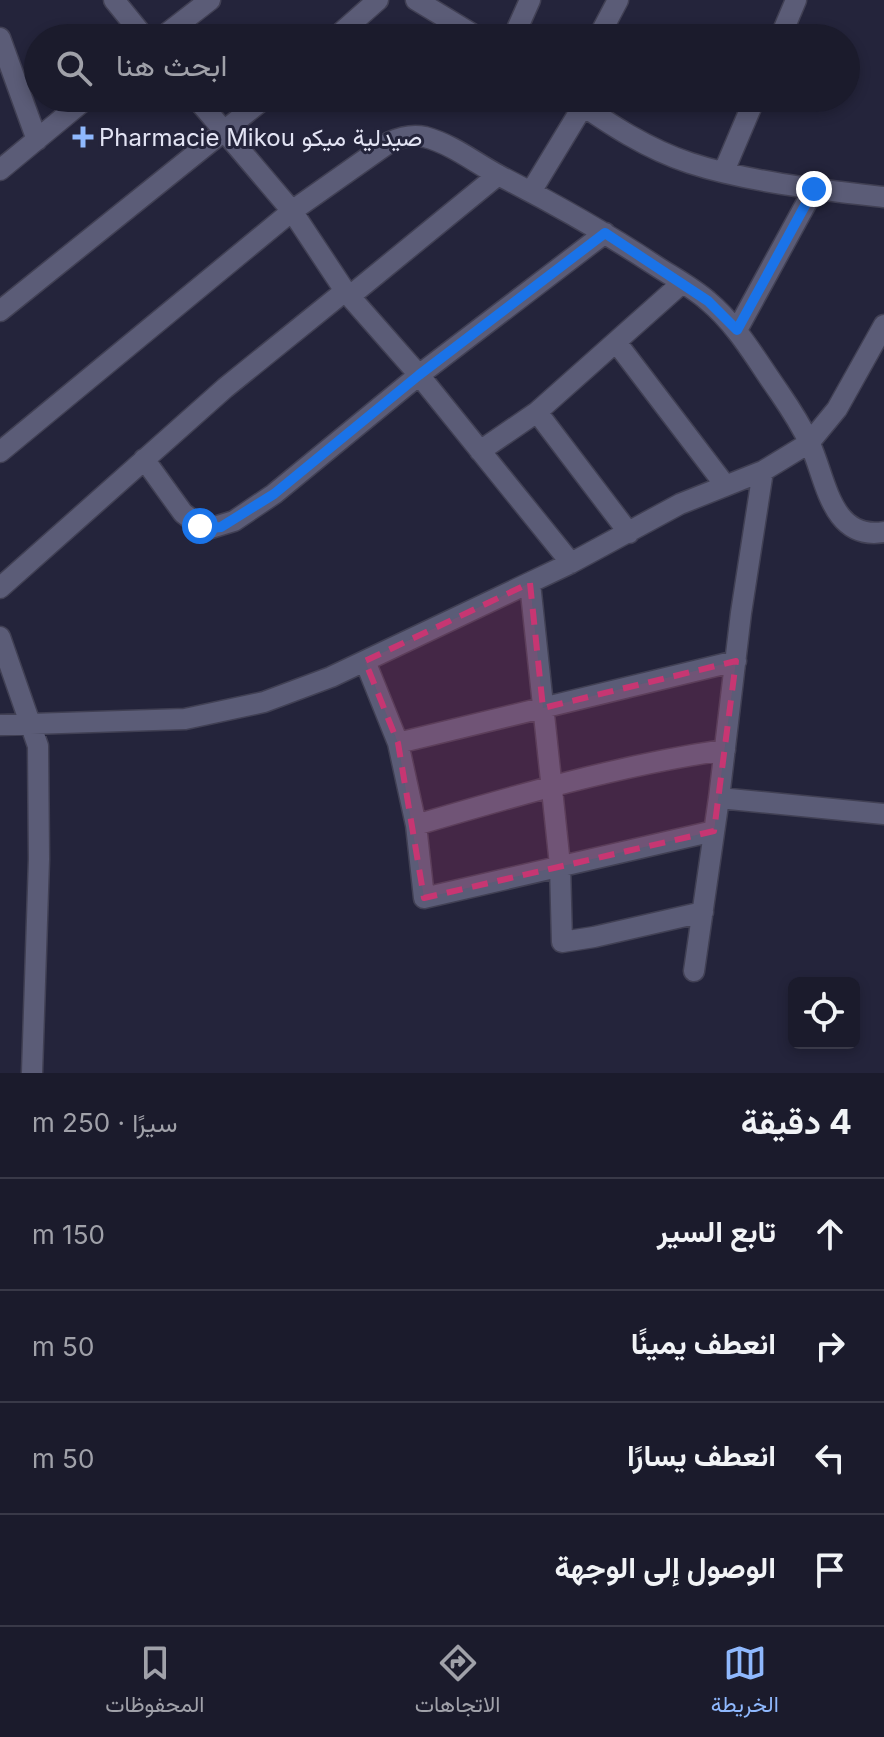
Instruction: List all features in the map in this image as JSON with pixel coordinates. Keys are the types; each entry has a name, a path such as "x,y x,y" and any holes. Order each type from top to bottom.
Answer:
{"street":[{"path":"114,0 134,24"},
{"path":"179,24 210,0"},
{"path":"351,24 378,0"},
{"path":"519,24 530,0"},
{"path":"605,24 618,0"},
{"path":"786,24 796,0"},
{"path":"429,4 458,24"},
{"path":"0,38 24,104"},
{"path":"27,112 37,140"},
{"path":"0,170 70,112"},
{"path":"208,112 292,211 348,293 419,375 571,563"},
{"path":"0,311 249,112"},
{"path":"532,190 573,112"},
{"path":"592,112 620,131 690,163 814,189 884,197"},
{"path":"724,171 749,112"},
{"path":"0,452 292,211 390,142 405,136 422,136 452,147 498,175 532,190 605,233 708,301 737,330 783,398 809,443 825,490 842,518 861,531 884,532"},
{"path":"0,588 225,388 498,175"},
{"path":"737,330 814,189"},
{"path":"144,459 190,520 211,528 221,527 274,494 419,375 605,233"},
{"path":"480,451 537,412 682,283"},
{"path":"0,725 185,719 264,702 331,677 571,563 680,504 763,471 809,443 837,409 884,325"},
{"path":"616,342 725,485"},
{"path":"537,412 629,533"},
{"path":"694,971 763,471"},
{"path":"530,583 560,865 562,942 703,912"},
{"path":"0,637 38,746 40,782 32,1073"},
{"path":"365,661 398,743 416,825 424,898 714,831"},
{"path":"398,743 736,661"},
{"path":"416,825 552,785 665,759 725,750"},
{"path":"719,798 884,814"}],"highlighted area":[{"path":"530,583 543,708 736,661 714,831 424,898 398,743 365,661"}],"place":[{"name":"Pharmacie Mikou صيدلية ميكو","path":"83,137"}],"route":[{"path":"200,526 221,527 274,494 419,375 605,233 708,301 737,330 814,189"}]}
